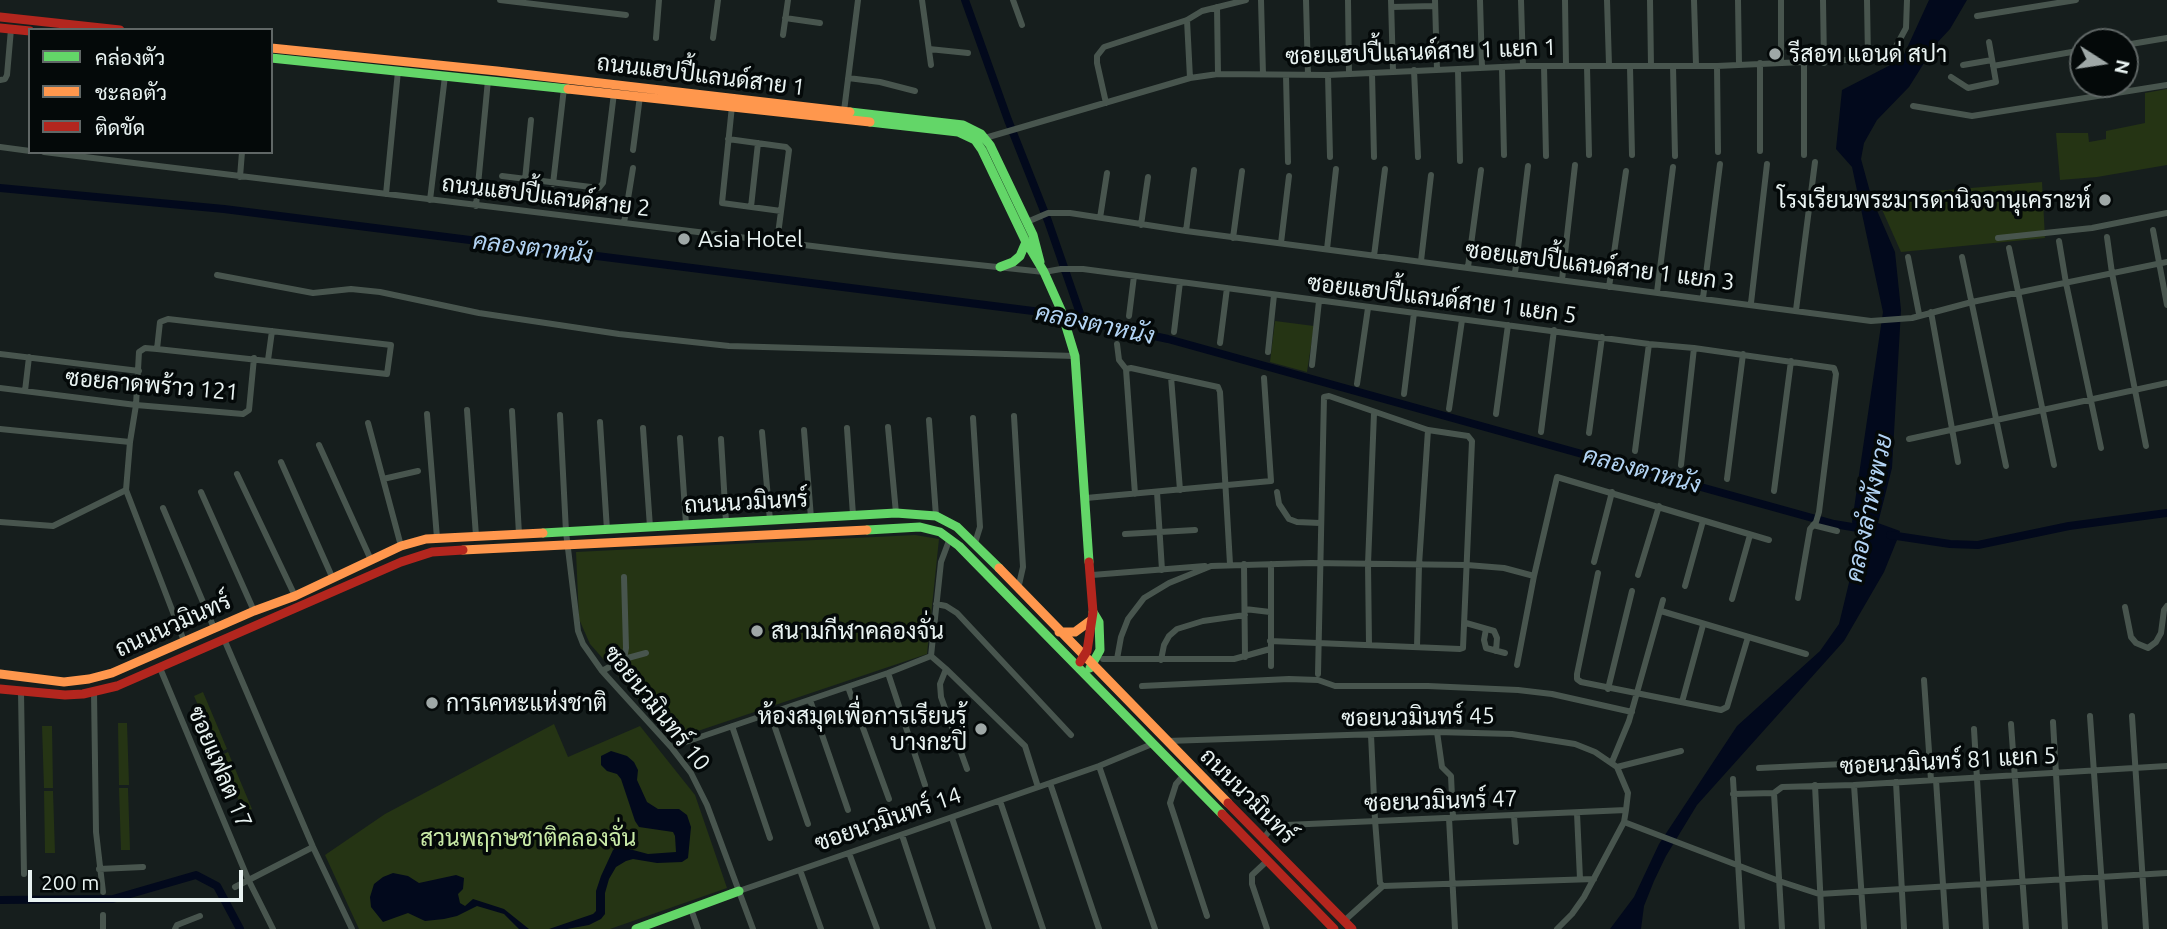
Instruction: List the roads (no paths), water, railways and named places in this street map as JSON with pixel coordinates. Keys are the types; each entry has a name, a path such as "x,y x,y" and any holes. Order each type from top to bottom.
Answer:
{"main road":[{"path":"0,17 79,27"},
{"path":"0,28 28,31"},
{"name":"ถนนแฮปปี้แลนด์สาย 1","path":"273,48 767,106 958,132 981,140"},
{"name":"ถนนแฮปปี้แลนด์สาย 1","path":"273,58 488,80 565,83 640,96 733,102"},
{"name":"ถนนแฮปปี้แลนด์สาย 1","path":"767,106 955,123 972,129 981,140"},
{"path":"981,140 990,145 1023,223 1036,243 1042,268"},
{"path":"1023,223 1026,242 1042,268 1061,310 1074,356 1092,575 1089,642 1084,658 1075,666"},
{"path":"1000,267 1020,256 1026,242"},
{"name":"ถนนนวมินทร์","path":"0,674 64,682 89,679 133,665 214,628 295,596 401,546 437,538 896,513 936,516 957,527 975,543 1084,658 1352,929"},
{"name":"ถนนนวมินทร์","path":"0,689 65,695 117,686 421,554 895,526 930,529 950,538 1334,929"},
{"path":"1059,632 1075,632 1091,617"},
{"path":"1091,617 1099,622 1104,678"},
{"path":"1084,675 1102,654"},
{"name":"ซอยนวมินทร์ 14","path":"636,929 652,926 738,891"}],"street":[{"path":"500,0 626,15"},
{"path":"656,38 659,0"},
{"path":"713,38 718,0"},
{"path":"783,35 788,0"},
{"path":"844,111 858,0"},
{"path":"922,0 931,65"},
{"path":"1013,0 1022,25"},
{"path":"1106,103 1097,63 1099,51 1104,47 1187,20 1217,7 1245,0"},
{"path":"1261,0 1263,74"},
{"path":"1306,0 1308,75"},
{"path":"1348,0 1349,74"},
{"path":"1480,0 1482,68"},
{"path":"1521,0 1523,66"},
{"path":"1564,0 1566,65"},
{"path":"1607,0 1609,65"},
{"path":"1650,0 1651,66"},
{"path":"1694,0 1696,65"},
{"path":"1738,0 1739,64"},
{"path":"1781,0 1781,63"},
{"path":"1823,0 1824,63"},
{"path":"1867,0 1867,59"},
{"name":"ซอยแฮปปี้แลนด์สาย 1 แยก 1","path":"981,140 1190,78 1218,74 1328,75 1566,65 1804,64 1867,59 1895,50 1906,28 1908,0"},
{"path":"1977,16 2076,0"},
{"path":"1393,71 1392,4 1435,3 1437,70"},
{"path":"1217,7 1218,74"},
{"path":"785,18 820,23"},
{"path":"1187,20 1190,78"},
{"path":"0,80 7,75 11,29"},
{"path":"2139,43 2167,38"},
{"path":"1951,77 1968,88 1996,82 1989,42"},
{"path":"929,49 968,53"},
{"path":"1963,65 2069,52"},
{"path":"1760,63 1760,151"},
{"path":"1804,64 1804,155"},
{"path":"1544,66 1546,156"},
{"path":"1587,66 1589,155"},
{"path":"1630,66 1632,155"},
{"path":"1673,66 1675,156"},
{"path":"1717,66 1718,152"},
{"path":"1502,68 1504,155"},
{"path":"1414,70 1418,157"},
{"path":"1458,70 1460,161"},
{"path":"386,194 398,71"},
{"path":"1372,73 1374,157"},
{"path":"1286,75 1288,162"},
{"path":"1328,75 1330,157"},
{"path":"430,200 445,76"},
{"path":"848,78 880,82 915,91"},
{"path":"476,206 488,80"},
{"path":"553,184 565,83"},
{"path":"1913,106 1972,116 2167,85"},
{"path":"502,176 599,188 614,93"},
{"path":"633,150 640,96"},
{"path":"733,102 722,203 781,211"},
{"path":"525,180 531,120"},
{"path":"728,139 786,146 789,150 777,242"},
{"path":"751,207 758,143"},
{"path":"0,148 28,151"},
{"name":"ถนนแฮปปี้แลนด์สาย 2","path":"60,154 777,242 1000,267 1042,268"},
{"path":"240,177 242,154"},
{"path":"1796,310 1815,162"},
{"path":"1703,298 1720,164"},
{"path":"1751,303 1767,164"},
{"path":"1562,281 1575,165"},
{"path":"1514,273 1528,166"},
{"path":"1657,292 1673,167"},
{"path":"624,223 633,168"},
{"path":"1326,249 1336,169"},
{"path":"1374,256 1385,169"},
{"path":"1186,231 1194,170"},
{"path":"1468,267 1480,170"},
{"path":"1233,238 1242,171"},
{"path":"1609,287 1626,171"},
{"path":"1100,218 1107,173"},
{"path":"1420,261 1432,175"},
{"path":"1281,243 1289,176"},
{"path":"1141,225 1148,177"},
{"name":"ซอยแฮปปี้แลนด์สาย 1 แยก 3","path":"1023,223 1058,212 1233,238 1751,303 1871,321 1915,316 2167,262"},
{"path":"1997,239 2092,228 2167,213"},
{"path":"2153,230 2167,305"},
{"path":"2107,237 2146,446"},
{"path":"2059,241 2089,400 2101,448"},
{"path":"2009,248 2054,465"},
{"path":"1908,257 1915,316"},
{"path":"1962,257 2006,466"},
{"name":"ซอยแฮปปี้แลนด์สาย 1 แยก 5","path":"1042,268 1071,268 1134,276 1743,354 1835,369 1819,512 1815,523"},
{"path":"217,275 313,293 351,289 380,292 479,313 729,346 1074,356"},
{"path":"1129,316 1134,276"},
{"path":"1174,332 1180,282"},
{"path":"1220,343 1227,288"},
{"path":"1268,352 1274,295"},
{"path":"1312,365 1319,301"},
{"path":"1357,384 1368,308"},
{"path":"1931,312 1958,462"},
{"path":"1404,394 1415,313"},
{"path":"157,349 160,322 163,319 391,345 387,374 157,349 145,348 139,352 127,490 184,641"},
{"path":"1449,409 1462,320"},
{"path":"1496,414 1508,325"},
{"path":"1541,432 1554,330"},
{"path":"268,360 272,331"},
{"path":"1589,433 1602,337"},
{"path":"1117,344 1119,360 1126,369 1135,494"},
{"path":"1635,451 1649,344"},
{"path":"1681,465 1694,348"},
{"path":"0,354 139,370"},
{"path":"1727,479 1743,354"},
{"path":"25,391 29,357"},
{"name":"ซอยลาดพร้าว 121","path":"0,388 136,405 247,413 254,358"},
{"path":"1774,491 1791,361"},
{"path":"1126,369 1217,387 1220,392 1230,564"},
{"path":"1171,377 1180,490"},
{"path":"1086,498 1271,481 1265,379"},
{"path":"1909,439 2167,383"},
{"path":"1102,654 1117,659 1210,660 1245,657 1270,645 1319,644 1369,645 1460,649 1465,645 1466,623 1472,441 1468,436 1428,429 1329,396 1324,397 1320,523 1319,644 1318,674"},
{"path":"467,410 476,536"},
{"path":"512,411 519,534"},
{"path":"1369,645 1368,564 1374,413"},
{"path":"427,414 437,538"},
{"name":"ซอยนวมินทร์ 10","path":"560,415 566,532 578,631 602,671 671,747 700,789 753,929"},
{"path":"1014,416 1023,567 1018,589"},
{"path":"973,418 980,527 975,543"},
{"path":"929,420 936,516"},
{"path":"600,422 607,530"},
{"path":"368,423 401,546"},
{"path":"888,427 896,513"},
{"path":"643,428 650,527"},
{"path":"846,428 853,515"},
{"path":"0,429 130,442"},
{"path":"1417,647 1419,565 1428,429"},
{"path":"804,430 811,518"},
{"path":"762,432 770,520"},
{"path":"680,438 686,524"},
{"path":"721,439 726,523"},
{"path":"319,445 371,560"},
{"path":"281,462 333,579"},
{"path":"383,479 418,471"},
{"path":"237,474 295,596"},
{"path":"1517,665 1557,477 1769,540"},
{"path":"0,522 53,526 127,490"},
{"path":"201,492 254,611"},
{"path":"1157,492 1162,569"},
{"path":"1278,492 1279,504 1289,519 1320,523"},
{"path":"1594,562 1612,492"},
{"path":"1638,575 1659,506"},
{"path":"163,509 214,628"},
{"path":"1685,586 1703,521"},
{"path":"1798,598 1815,523 1837,531"},
{"path":"1125,534 1195,530"},
{"path":"1732,598 1750,535"},
{"path":"931,656 941,562 950,538"},
{"path":"1092,575 1230,564 1320,563 1467,565 1504,568 1534,576"},
{"path":"1244,564 1245,657"},
{"path":"1271,564 1271,666"},
{"path":"1117,659 1121,636 1128,619 1144,598 1161,587 1211,566"},
{"path":"1598,573 1577,679 1581,682 1636,695 1725,709 1748,637"},
{"path":"624,577 624,659"},
{"path":"1608,689 1632,591"},
{"path":"1557,929 1580,904 1624,822 1628,793 1615,764 1663,600"},
{"path":"936,604 953,610 1071,735"},
{"path":"2125,607 2131,637 2136,643 2148,648 2156,642 2161,633 2167,606"},
{"path":"1661,611 1805,654"},
{"path":"1161,660 1164,645 1177,629 1245,612 1270,612"},
{"path":"1466,623 1497,634 1496,651"},
{"path":"1682,702 1703,625"},
{"path":"1486,629 1484,645 1490,650 1505,653"},
{"path":"225,639 313,847 352,929"},
{"path":"602,671 624,659 646,653"},
{"path":"931,656 1025,746 1038,787"},
{"path":"671,747 931,656"},
{"name":"ซอยแฟลต 17","path":"160,668 248,879 272,929"},
{"path":"946,669 940,684 941,697 967,769"},
{"path":"888,673 925,785"},
{"path":"1142,686 1289,679 1318,680 1335,686 1518,690 1552,694 1632,712"},
{"path":"1924,680 1945,929"},
{"path":"848,687 889,799"},
{"path":"21,692 23,874"},
{"path":"94,692 96,832 103,892"},
{"path":"810,700 848,810"},
{"path":"770,713 808,824"},
{"path":"2090,716 2105,929"},
{"path":"2132,716 2146,929"},
{"path":"2053,722 2065,929"},
{"path":"2011,724 2026,929"},
{"path":"732,726 770,838"},
{"path":"1974,729 1986,929"},
{"path":"1437,732 1442,768 1451,776 1455,929"},
{"name":"ซอยนวมินทร์ 45","path":"1167,741 1437,732 1524,734 1576,744 1615,764"},
{"path":"1371,735 1375,820 1382,886"},
{"name":"ซอยนวมินทร์ 14","path":"738,891 1099,766 1152,744"},
{"path":"1615,764 1681,751"},
{"path":"1759,768 1930,760"},
{"path":"1099,766 1156,929"},
{"name":"ซอยนวมินทร์ 81 แยก 5","path":"1733,794 1774,793 1782,787 2167,766"},
{"path":"1183,776 1176,784 1170,803 1208,916"},
{"path":"1733,779 1742,929"},
{"path":"1896,782 1904,929"},
{"path":"1050,783 1099,929"},
{"path":"1815,785 1822,929"},
{"path":"1854,785 1864,929"},
{"path":"1774,793 1782,929"},
{"path":"1000,801 1043,929"},
{"name":"ซอยนวมินทร์ 47","path":"1263,839 1270,830 1286,825 1626,810"},
{"path":"1577,813 1580,879"},
{"path":"1514,816 1516,842"},
{"path":"952,818 989,929"},
{"path":"1624,822 1819,894 2167,873"},
{"path":"902,835 933,929"},
{"path":"235,887 313,847"},
{"path":"849,853 877,929"},
{"path":"1267,861 1252,874 1252,884 1268,929"},
{"path":"99,869 143,866"},
{"path":"800,870 821,929"},
{"path":"1344,921 1382,886 1594,879"},
{"path":"691,909 698,929"},
{"path":"103,915 103,929"},
{"path":"175,929 177,925 200,916"}],"water":[{"path":"1929,0 1967,0 1909,87 1877,120 1864,143 1861,159 1872,199 1895,252 1901,310 1892,468 1878,523 1900,531 1897,540 1884,572 1844,641 1697,805 1654,881 1644,906 1641,929 1610,929 1634,897 1659,844 1737,726 1820,651 1839,624 1860,537 1852,522 1883,312 1852,167 1836,149 1842,90 1902,59"},
{"path":"611,751 627,756 634,762 638,770 637,780 647,802 658,809 679,809 687,815 691,827 688,858 682,862 657,863 633,859 626,861 616,867 609,879 605,893 605,914 601,919 589,925 549,929 596,911 596,891 601,876 613,850 618,846 648,854 676,852 673,832 639,827 635,821 621,779 601,765 601,756"},
{"path":"393,873 408,876 419,883 456,875 464,878 463,889 458,894 460,903 465,906 473,899 504,909 529,929 519,929 504,914 477,906 444,919 425,921 408,913 383,922 371,907 370,897 374,884"}],"waterway":[{"path":"965,0 1083,322"},
{"name":"คลองตาหนัง","path":"0,188 224,209 1041,312 1168,339 1834,524 1864,529"},
{"name":"คลองตาหนัง","path":"1890,535 1950,544 1978,545 2069,526 2167,513"},
{"name":"คลองลำพังพวย","path":"0,900 113,899 196,875 217,886 240,929"}],"place":[{"name":"รีสอท แอนด่ สปา","path":"1775,54"},
{"name":"โรงเรียนพระมารดานิจจานุเคราะห์","path":"2105,200"},
{"name":"Asia Hotel","path":"684,239"},
{"name":"สนามกีฬาคลองจั่น","path":"757,631"},
{"name":"การเคหะแห่งชาติ","path":"432,703"},
{"name":"ห้องสมุดเพื่อการเรียนรู้ บางกะปิ","path":"981,729"}],"park label":[{"name":"สวนพฤกษชาติคลองจั่น","path":"528,838"}]}
